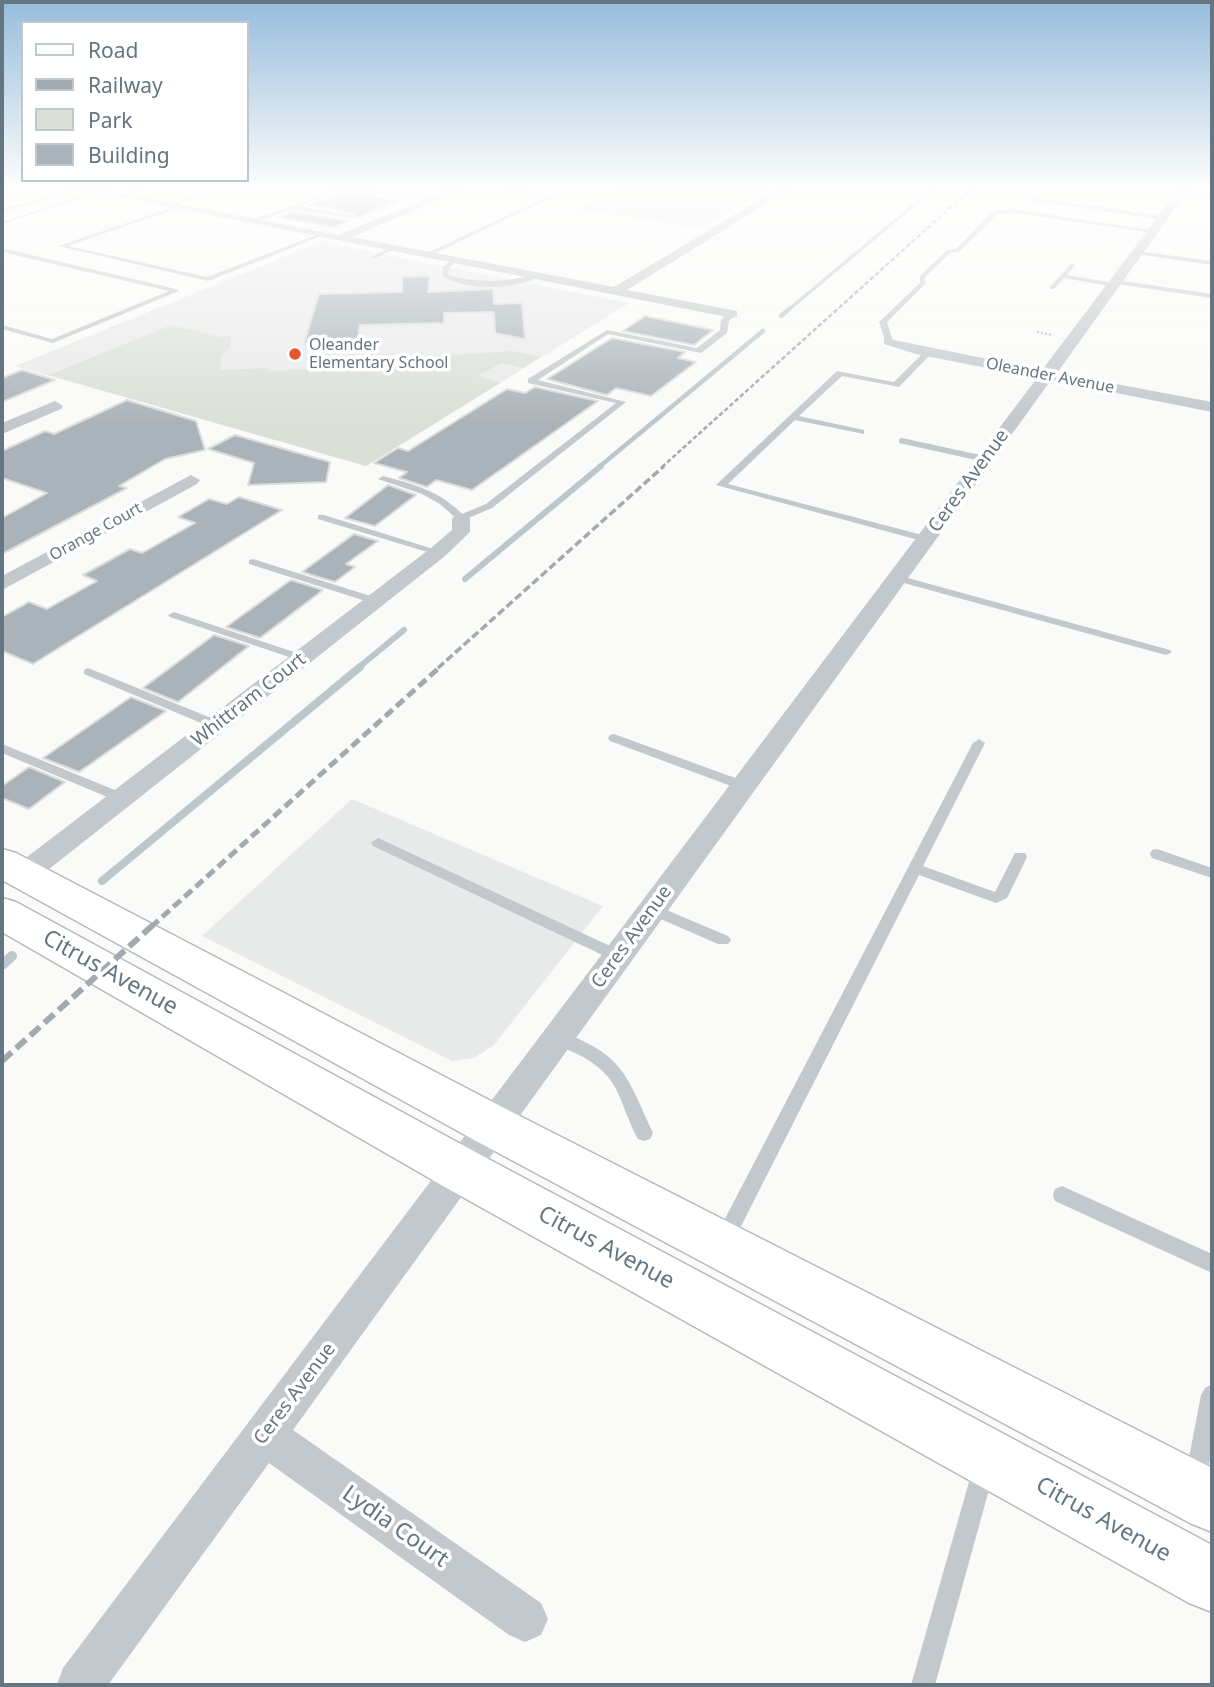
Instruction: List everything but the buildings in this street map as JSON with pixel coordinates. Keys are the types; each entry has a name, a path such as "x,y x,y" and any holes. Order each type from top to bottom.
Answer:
{"main road":[{"path":"13,868 494,1126 1203,1496"},
{"name":"Citrus Avenue","path":"27,927 461,1170 1212,1580"}],"street":[{"path":"495,268 732,314"},
{"path":"615,292 655,268"},
{"name":"Ceres Avenue","path":"80,1685 1127,268"},
{"name":"Oleander Avenue","path":"889,341 928,353 1212,407"},
{"path":"2,429 55,406"},
{"name":"Orange Court","path":"2,584 191,480"},
{"name":"Whittram Court","path":"13,868 122,798 376,601 461,532 461,518"},
{"name":"Lydia Court","path":"265,1435 525,1619"}],"lane":[{"path":"2,327 53,341 176,291 77,268"},
{"path":"158,268 208,279 237,268"},
{"path":"446,268 445,276 465,283 520,282 538,276"},
{"path":"889,341 883,322 923,283 922,277 932,268"},
{"path":"1052,288 1070,268"},
{"path":"1063,276 1212,296"},
{"path":"383,479 423,489 445,500 461,518 489,506 622,402 531,382 607,332 698,351 724,331 725,320 732,314"},
{"path":"926,539 721,485 840,373 896,385 928,353"},
{"path":"793,417 861,432"},
{"path":"902,441 985,460"},
{"path":"321,517 438,552"},
{"path":"253,562 376,601"},
{"path":"897,578 1166,652"},
{"path":"174,615 302,658"},
{"path":"88,672 217,725"},
{"path":"614,738 744,786"},
{"path":"722,1244 979,743"},
{"path":"2,748 122,798"},
{"path":"378,843 618,956"},
{"path":"1157,854 1212,873"},
{"path":"915,868 996,898 1002,894 1020,857"},
{"path":"652,909 723,940"},
{"path":"558,1038 596,1055 616,1073 633,1117 644,1133"},
{"path":"1062,1195 1212,1264"},
{"path":"1203,1496 1212,1395"},
{"path":"923,1685 988,1456"}],"path":[{"path":"1037,332 1054,335"}],"shaded area":[{"name":"Oleander Elementary School","path":"258,268 451,268 629,303 366,466 15,366"},
{"path":"352,799 603,906 494,1045 474,1058 452,1061 202,936"}],"green space":[{"path":"171,325 220,337 231,336 230,348 222,356 220,370 268,368 268,371 416,365 418,357 513,351 540,357 523,368 501,363 478,376 500,383 366,466 49,375"}],"waterway":[{"path":"787,311 839,268"},
{"path":"781,316 789,309"},
{"path":"599,467 763,331"},
{"path":"465,579 601,466"},
{"path":"358,668 404,630"},
{"path":"102,881 360,667"},
{"path":"2,965 12,956"}],"railway":[{"path":"662,467 883,268"},
{"path":"438,668 664,466"},
{"path":"151,927 440,667"},
{"path":"2,1061 153,925"}],"place":[{"name":"Oleander Elementary School","path":"295,354"}]}
